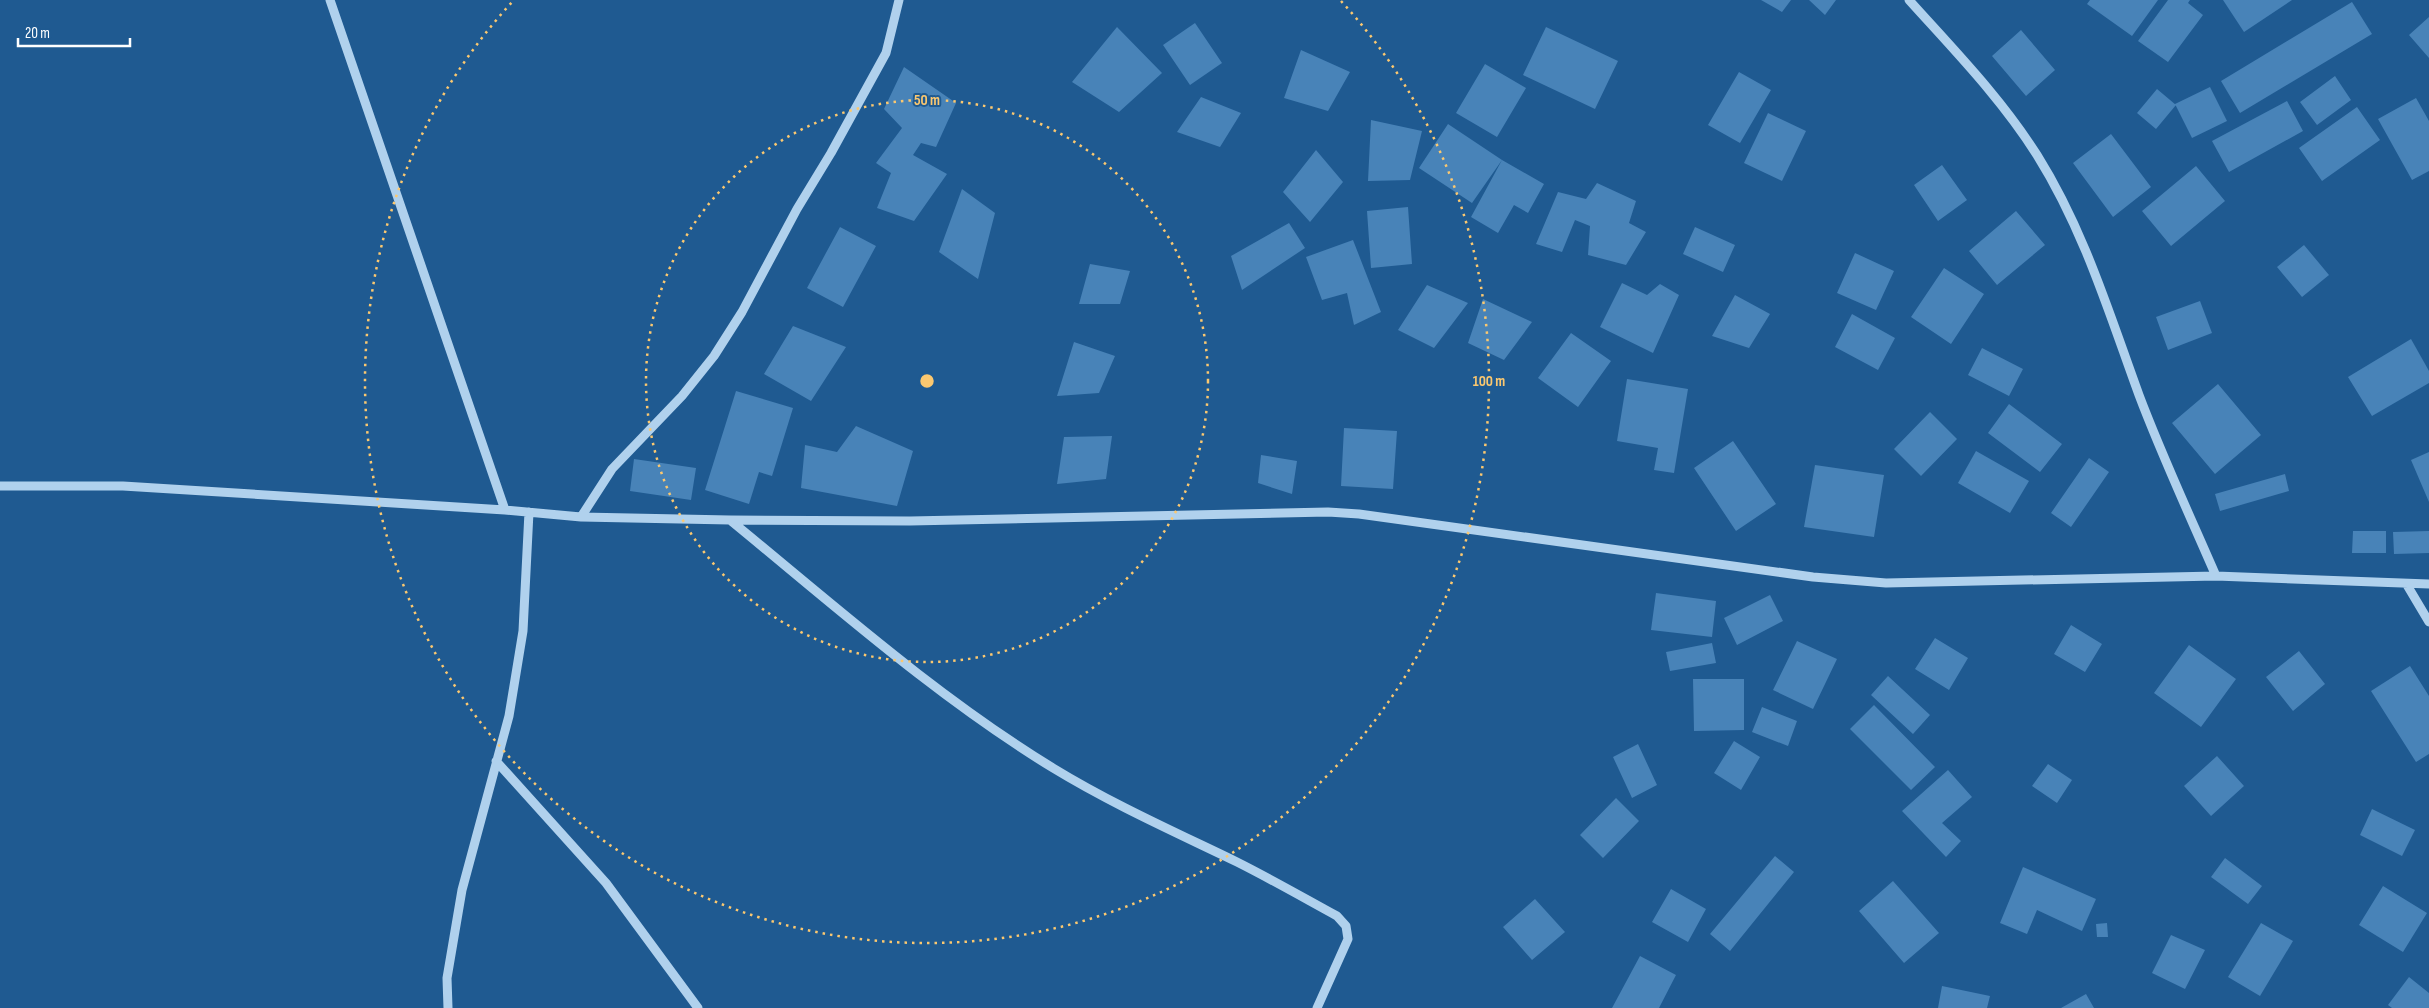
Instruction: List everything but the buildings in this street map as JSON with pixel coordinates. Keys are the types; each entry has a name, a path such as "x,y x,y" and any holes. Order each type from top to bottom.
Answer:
{"street":[{"path":"330,0 505,510"},
{"path":"581,517 612,469 682,396 714,356 742,312 797,209 832,153 886,53 899,0"},
{"path":"1909,0 1999,100 2037,155 2076,227 2097,275 2140,397 2216,576"},
{"path":"0,486 123,486 505,510 581,517 730,520 910,521 1328,512 1359,514 1813,577 1886,583 2216,576 2407,585 2429,584"},
{"path":"448,1008 447,978 462,890 496,761 510,716 523,631 528,512"},
{"path":"730,520 918,674 983,723 1053,768 1115,804 1240,863 1337,916 1346,926 1348,940 1317,1008"},
{"path":"2407,585 2429,622"},
{"path":"496,761 606,883 698,1008"}]}
